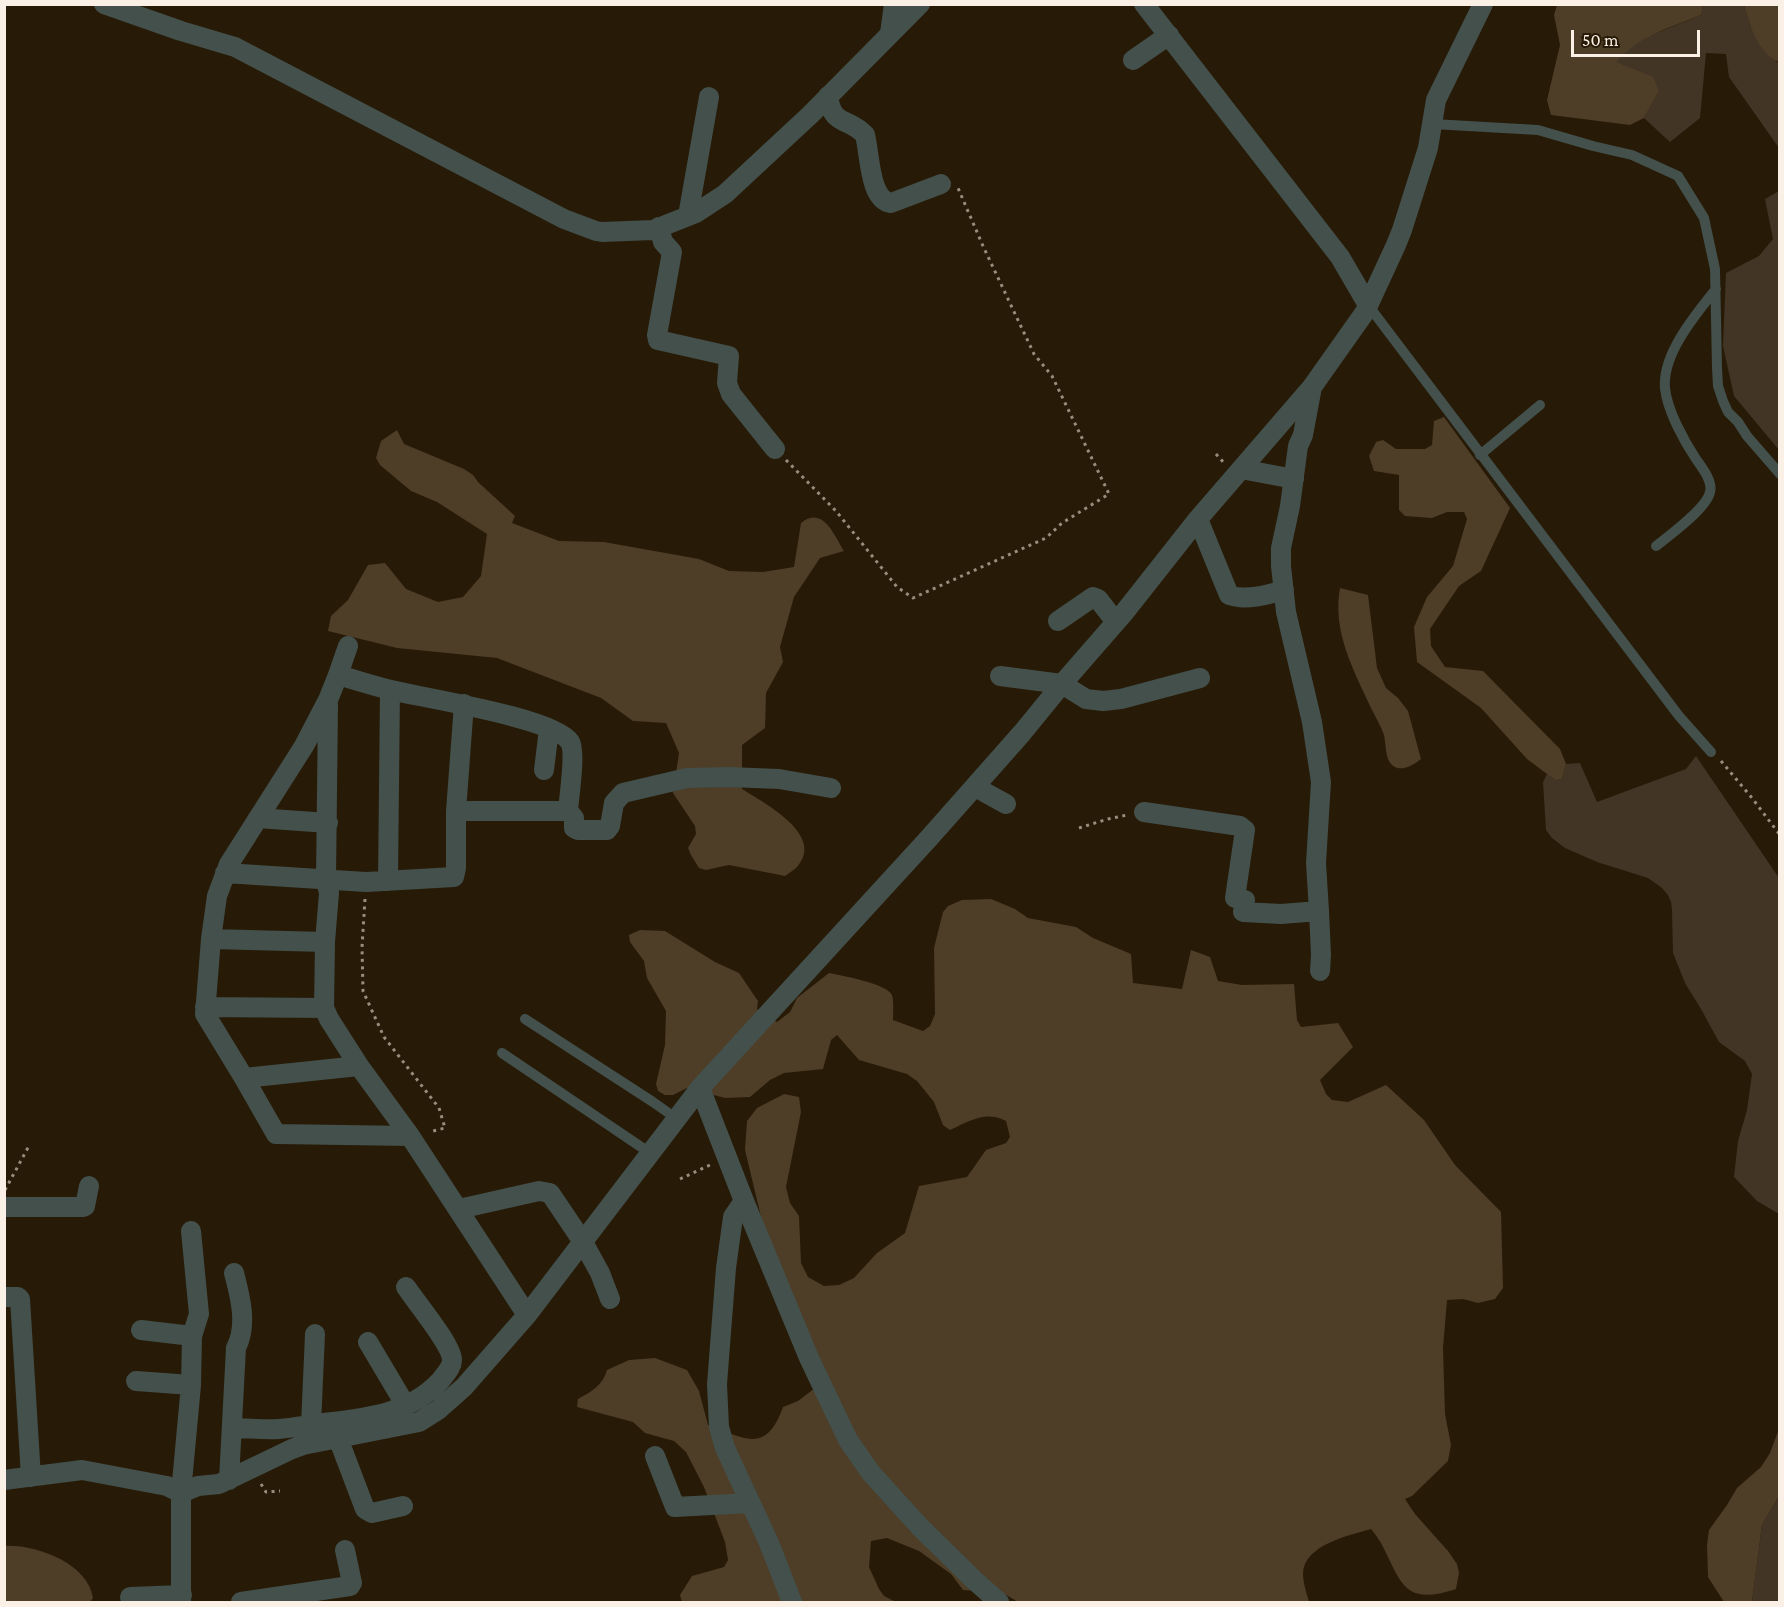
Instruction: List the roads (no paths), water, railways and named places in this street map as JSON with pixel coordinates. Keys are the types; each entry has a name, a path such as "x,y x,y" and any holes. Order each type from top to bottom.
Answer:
{"street":[{"path":"104,4 243,50 571,222 602,232 653,230 688,216 725,194 920,4"},
{"path":"890,33 894,4"},
{"path":"1144,4 1340,257 1368,305"},
{"path":"4,1479 75,1470 91,1471 167,1486 181,1493 198,1486 219,1484 292,1449 412,1424 428,1418 464,1387 527,1315 700,1088 1022,733 1116,622 1198,519 1312,387 1368,305 1402,230 1426,154 1439,93 1483,4"},
{"path":"1133,60 1168,35"},
{"path":"828,96 832,114 865,135 875,189 885,202 891,203 941,184"},
{"path":"688,216 709,97"},
{"path":"659,227 663,242 672,252 658,340 729,356 727,383 731,394 775,449"},
{"path":"1312,387 1302,439 1298,446 1281,548 1286,612 1312,722 1321,782 1316,863 1320,971"},
{"path":"1241,469 1294,479"},
{"path":"1198,519 1229,595 1236,598 1268,595 1284,590"},
{"path":"1058,621 1094,597 1116,622"},
{"path":"348,646 328,700 304,746 225,873 217,897 205,1007 207,1018 276,1134 410,1136"},
{"path":"338,675 390,690 488,710 549,729 568,740 572,747 568,810 574,818 574,828 578,830 607,830 610,826 614,802 623,793 687,778 779,779 831,788"},
{"path":"1000,676 1062,684 1086,699 1103,701 1121,699 1200,678"},
{"path":"388,881 390,690"},
{"path":"328,700 326,880 329,893 325,942 324,1008 359,1066 410,1136 527,1315"},
{"path":"225,873 366,882 455,876 456,811 464,704"},
{"path":"544,770 549,729"},
{"path":"975,786 1006,804"},
{"path":"456,811 568,810"},
{"path":"1144,812 1240,826 1245,830 1235,898 1245,900 1243,912 1281,914 1319,911"},
{"path":"258,818 328,823"},
{"path":"211,939 325,942"},
{"path":"205,1007 324,1008"},
{"path":"244,1078 359,1066"},
{"path":"700,1088 808,1358 849,1440 871,1473 920,1527 999,1602"},
{"path":"4,1207 83,1208 89,1186"},
{"path":"459,1209 544,1191 550,1193 583,1242 600,1273 610,1299"},
{"path":"744,1201 733,1217 726,1268 717,1384 719,1427 725,1448 769,1544 792,1602"},
{"path":"130,1597 182,1599 181,1493 191,1384 192,1336 199,1314 191,1231"},
{"path":"229,1480 236,1348 241,1339 242,1305 234,1273"},
{"path":"233,1428 279,1429 362,1419 406,1406 429,1392 446,1373 452,1358 446,1345 406,1287"},
{"path":"4,1298 18,1297 20,1299 31,1476"},
{"path":"141,1330 192,1336"},
{"path":"311,1425 315,1334"},
{"path":"368,1342 406,1406"},
{"path":"136,1381 191,1384"},
{"path":"338,1438 364,1509 372,1513 403,1506"},
{"path":"655,1456 675,1507 749,1503"},
{"path":"242,1602 350,1586 352,1583 345,1550"}],"lane":[{"path":"1432,124 1538,130 1632,155 1678,176 1704,218 1715,269 1717,377 1723,401 1728,412 1779,474"},
{"path":"1656,546 1677,531 1706,501 1711,490 1707,477 1671,412 1665,387 1668,366 1674,349 1684,330 1716,289"},
{"path":"1368,305 1679,716 1711,752"},
{"path":"1480,455 1540,405"},
{"path":"525,1018 677,1119"},
{"path":"502,1053 650,1153"}]}
